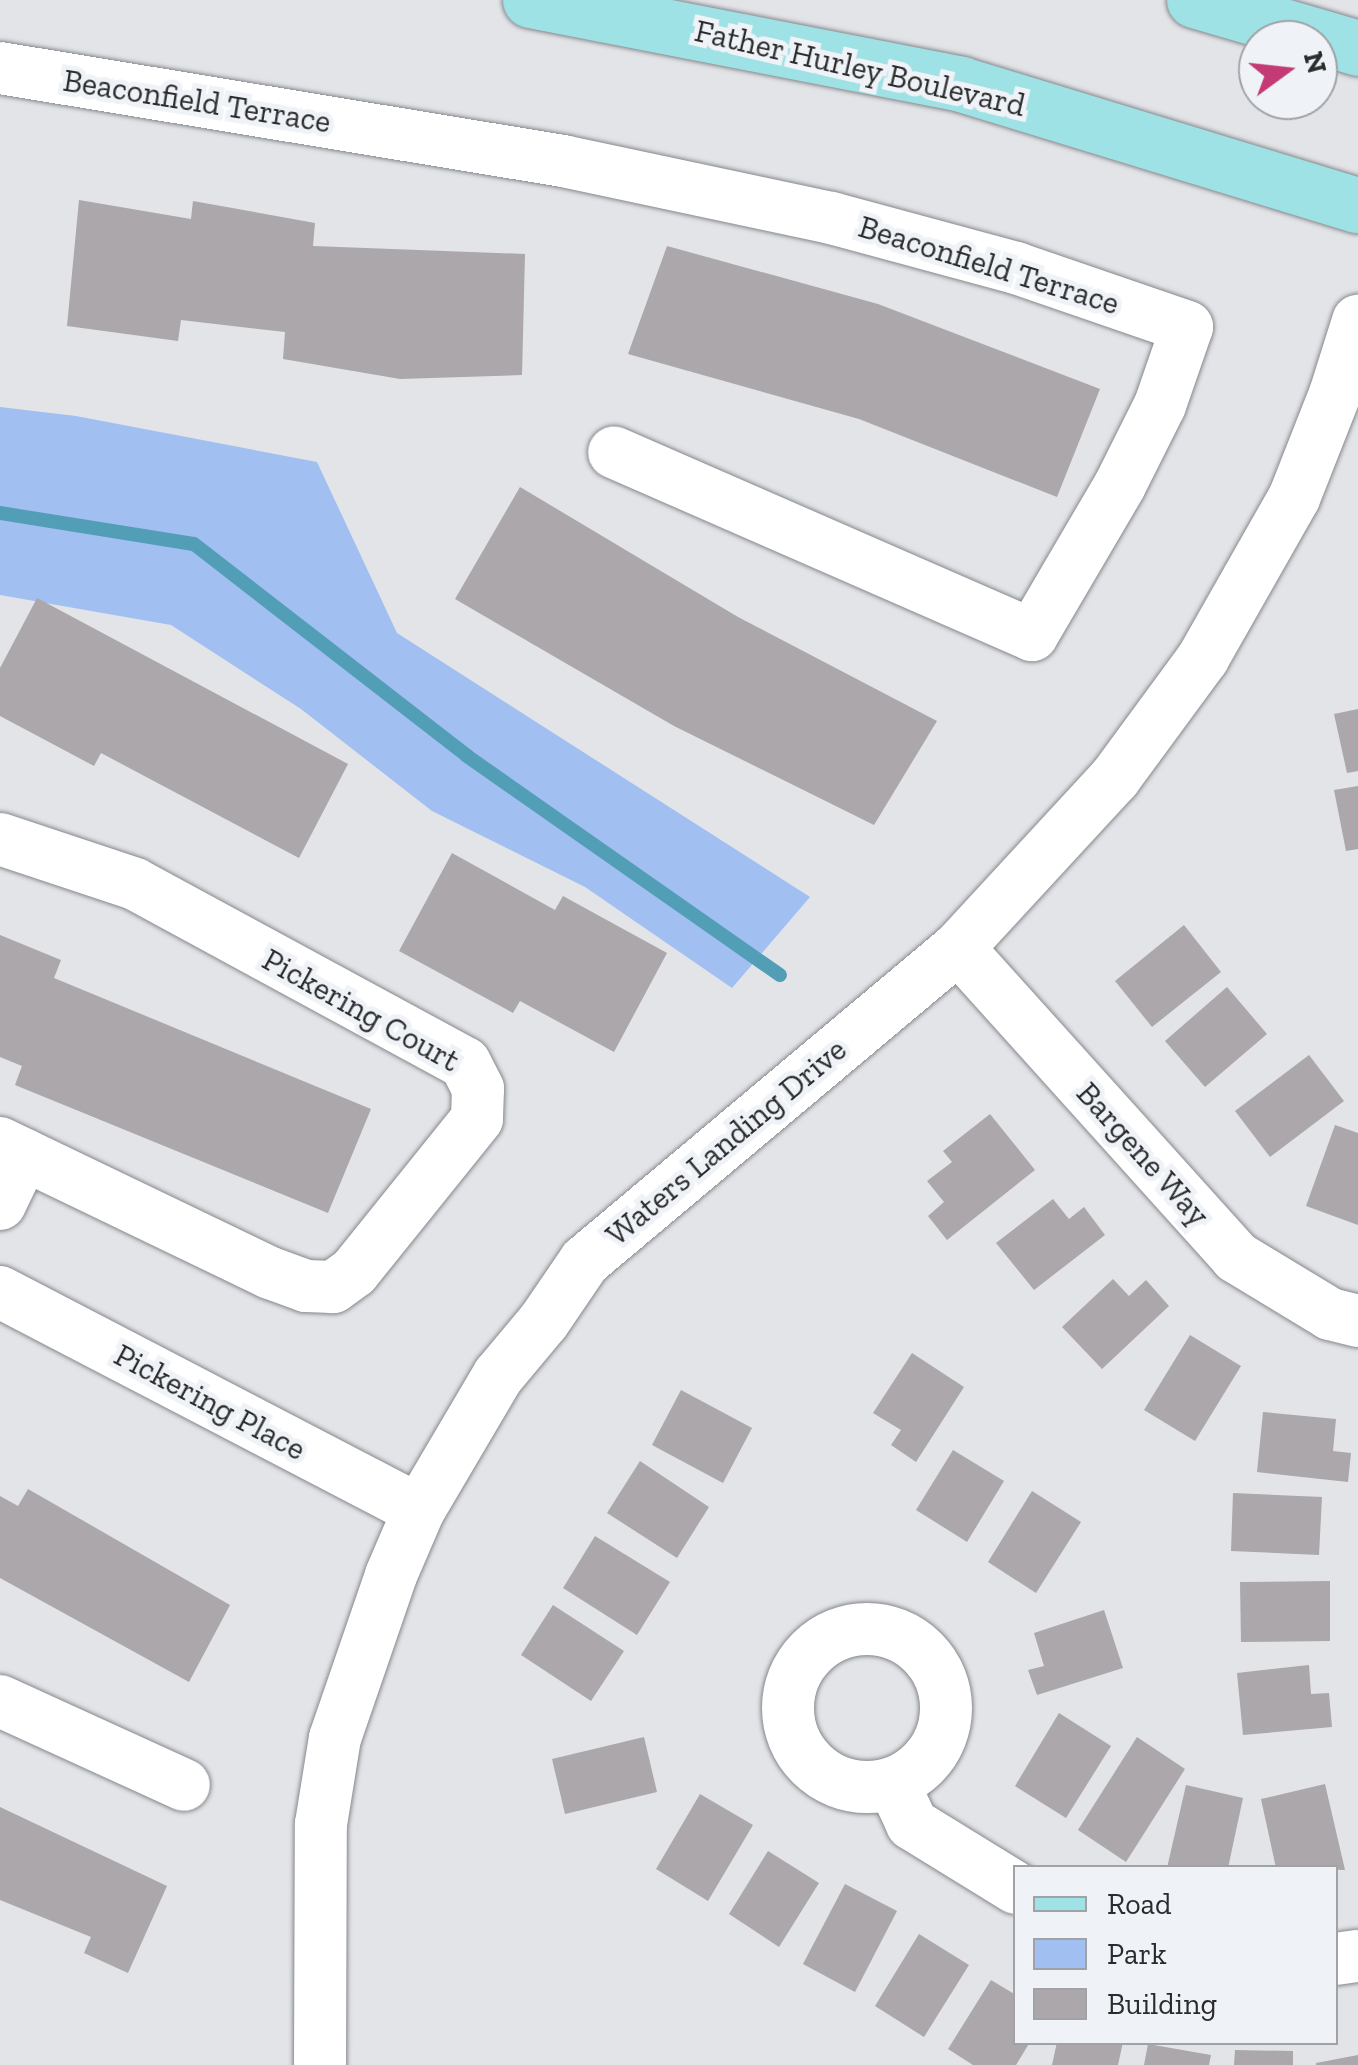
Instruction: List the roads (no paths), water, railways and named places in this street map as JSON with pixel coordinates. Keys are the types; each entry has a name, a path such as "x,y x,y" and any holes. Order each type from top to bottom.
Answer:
{"main road":[{"name":"Father Hurley Boulevard","path":"530,0 961,84 1358,205"},
{"path":"1194,0 1358,48"}],"street":[{"name":"Beaconfield Terrace","path":"0,68 563,161 830,218 1016,268 1187,327 1160,406 1120,485 1032,635 614,452"},
{"name":"Waters Landing Drive","path":"320,2065 322,1824 335,1738 391,1575 419,1510 498,1376 544,1321 585,1262 958,948 1114,778 1203,658 1294,498 1329,411 1358,321"},
{"name":"Pickering Court","path":"0,839 135,884 465,1063 478,1089 477,1120 354,1272 332,1287 306,1286 270,1273 12,1148"},
{"name":"Bargene Way","path":"958,948 1236,1257 1330,1314 1358,1322"},
{"path":"0,1204 12,1148"},
{"name":"Pickering Place","path":"0,1292 419,1510"},
{"path":"0,1701 184,1785"},
{"path":"893,1783 912,1824 1013,1886"}],"waterway":[{"path":"0,513 194,544 467,756 780,975"}]}
